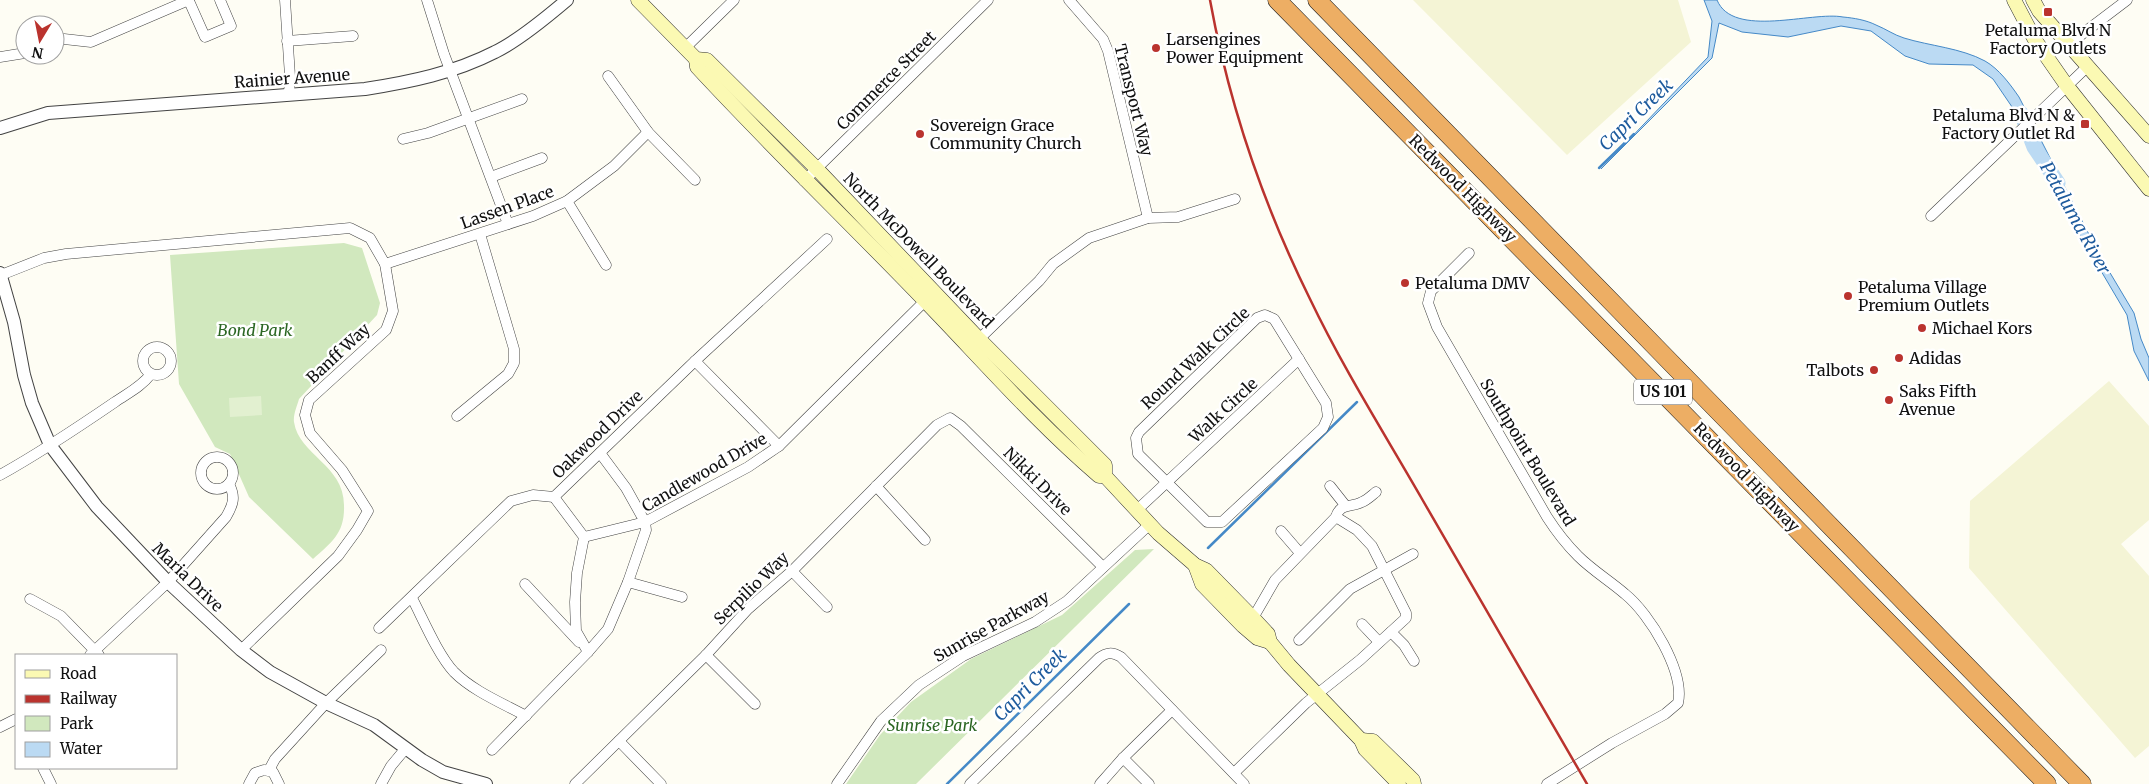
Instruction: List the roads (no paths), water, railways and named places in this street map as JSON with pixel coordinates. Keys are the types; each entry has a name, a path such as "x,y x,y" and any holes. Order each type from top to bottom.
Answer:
{"highway":[{"name":"Redwood Highway","path":"1277,0 2047,784"},
{"name":"Redwood Highway","path":"1317,0 2082,784"}],"main road":[{"name":"North McDowell Boulevard","path":"638,0 696,58 707,60 817,169 1082,462 1099,476 1105,476 1136,511 1195,565 1206,570 1253,618 1268,634 1270,642 1316,694 1361,740 1365,749 1399,784"},
{"path":"2014,0 2035,40 2068,86 2149,189"},
{"path":"2033,0 2039,11 2149,136"},
{"name":"North McDowell Boulevard","path":"696,58 696,67 804,181 930,296"},
{"name":"North McDowell Boulevard","path":"1195,565 1202,584 1243,626 1258,638 1270,642"},
{"name":"North McDowell Boulevard","path":"1361,740 1373,741 1413,780 1414,784"}],"street":[{"path":"65,39 91,42 189,1 205,37 231,26 220,0"},
{"path":"285,0 290,76 289,95"},
{"path":"427,0 508,224"},
{"name":"Rainier Avenue","path":"0,128 48,113 365,89 413,82 451,70 496,52 550,15 566,0"},
{"path":"685,48 734,0"},
{"name":"Commerce Street","path":"804,181 988,0"},
{"name":"Transport Way","path":"1069,0 1103,39 1108,51 1148,218"},
{"path":"2069,44 2127,0"},
{"path":"287,41 353,36"},
{"path":"0,57 15,55"},
{"path":"1931,216 2088,66"},
{"path":"608,76 648,132 695,180"},
{"path":"403,139 428,133 522,99"},
{"name":"Lassen Place","path":"385,264 533,216 567,201 614,166 648,132"},
{"path":"490,177 542,158"},
{"path":"974,343 1039,281 1053,264 1084,241 1148,218 1178,217 1235,199"},
{"path":"567,201 606,265"},
{"name":"Banff Way","path":"0,274 44,258 66,254 350,228 370,238 385,264 393,311 386,330 309,400 305,415 310,433 342,470 368,511 338,556 241,650"},
{"path":"457,416 508,374 514,363 514,349 480,234"},
{"name":"Oakwood Drive","path":"379,628 511,501 533,495 554,497 695,361 827,239"},
{"name":"Southpoint Boulevard","path":"1469,253 1431,291 1428,303 1437,327 1546,517 1567,545 1614,587 1625,594 1652,624 1669,657 1680,686 1678,703 1664,714 1612,743 1547,784"},
{"name":"Maria Drive","path":"0,274 14,322 24,375 32,403 50,445 97,507 168,582 241,650 270,672 326,703 374,725 443,772 486,784"},
{"name":"Candlewood Drive","path":"492,750 608,629 628,582 646,530 645,522 748,467 779,446 930,296"},
{"name":"Round Walk Circle","path":"1265,315 1274,318 1326,403 1328,417 1323,428 1222,522 1207,522 1166,483 1138,454 1136,438 1139,432 1257,318 1265,315"},
{"name":"Walk Circle","path":"1166,483 1300,359"},
{"path":"695,361 779,446"},
{"path":"0,475 37,455 144,384 151,374"},
{"name":"Serpilio Way","path":"575,784 706,655 748,610 792,571 937,425 950,418"},
{"name":"Nikki Drive","path":"950,418 961,426 1103,567"},
{"path":"584,537 645,522 626,488 600,452"},
{"path":"1136,511 1166,483"},
{"path":"30,599 62,616 95,654 168,582 226,517 233,505 233,492 229,484"},
{"path":"876,486 925,540"},
{"path":"1330,486 1345,505"},
{"path":"1253,618 1275,580 1300,552 1336,517 1337,512 1345,505 1361,503 1376,492"},
{"path":"554,497 584,537 577,573 576,631 588,652"},
{"path":"1234,773 1316,694 1403,622 1406,613 1372,546 1357,530 1336,517"},
{"name":"Sunrise Parkway","path":"837,784 881,721 919,685 962,656 1035,622 1067,601 1150,524"},
{"path":"1280,531 1300,552"},
{"path":"1299,640 1350,589 1413,554"},
{"path":"792,571 827,607"},
{"path":"628,582 682,597"},
{"path":"525,584 588,652"},
{"path":"412,598 453,671 469,684 526,716"},
{"path":"1362,624 1379,642"},
{"path":"1391,632 1404,645 1414,661"},
{"path":"249,784 255,773 269,770 275,759 319,713 326,703 381,650"},
{"path":"970,784 1105,653 1113,653 1121,657 1244,784"},
{"path":"706,655 755,704"},
{"path":"1100,784 1123,758 1172,710"},
{"path":"0,727 15,720"},
{"path":"619,741 662,784"},
{"path":"381,784 391,766 406,748"},
{"path":"1123,758 1149,784"},
{"path":"44,769 51,784"},
{"path":"269,770 276,776 279,784"}],"water":[{"path":"1704,0 1717,0 1726,12 1739,18 1756,21 1829,16 1860,20 1872,23 1904,38 1966,53 1985,61 2000,72 2019,97 2100,256 2134,313 2141,339 2149,358 2149,381 2134,351 2127,315 2081,237 2058,191 2040,148 1993,79 1973,65 1929,64 1905,56 1871,31 1841,26 1788,37 1742,32 1719,23 1712,58 1601,169 1708,57 1712,21"}],"waterway":[{"name":"Petaluma River","path":"2021,113 2034,147 2058,183"},
{"name":"Capri Creek","path":"1599,168 1634,134"},
{"name":"Capri Creek","path":"1208,548 1357,402"},
{"name":"Capri Creek","path":"947,784 1129,604"}],"railway":[{"path":"1210,0 1227,77 1250,153 1277,227 1310,299 1364,400 1587,784"}],"place":[{"name":"Petaluma Blvd N Factory Outlets","path":"2048,12"},
{"name":"Larsengines Power Equipment","path":"1156,48"},
{"name":"Petaluma Blvd N & Factory Outlet Rd","path":"2085,124"},
{"name":"Sovereign Grace Community Church","path":"920,134"},
{"name":"Petaluma DMV","path":"1405,283"},
{"name":"Petaluma Village Premium Outlets","path":"1848,296"},
{"name":"Michael Kors","path":"1922,328"},
{"name":"Adidas","path":"1899,358"},
{"name":"Talbots","path":"1874,370"},
{"name":"Saks Fifth Avenue","path":"1889,400"}],"park label":[{"name":"Bond Park","path":"255,330"},
{"name":"Sunrise Park","path":"932,725"}]}
